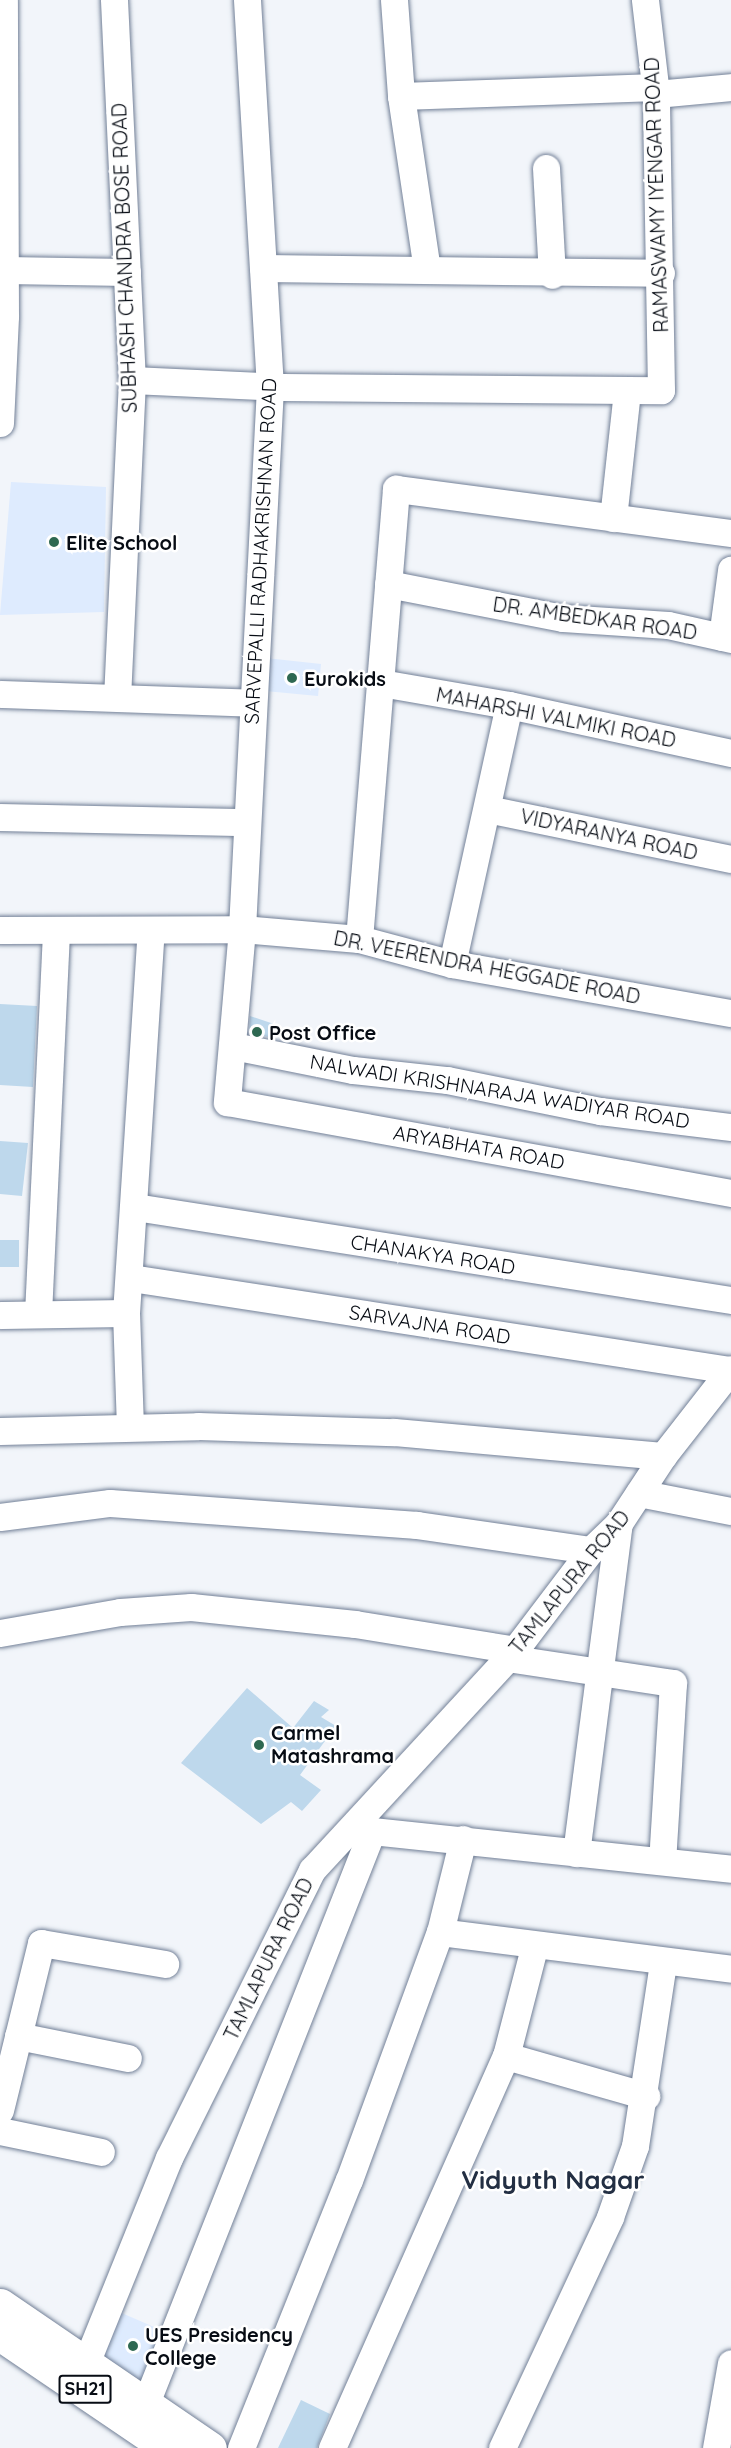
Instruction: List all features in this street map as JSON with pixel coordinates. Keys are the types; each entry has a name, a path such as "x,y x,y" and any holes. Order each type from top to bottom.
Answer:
{"main road":[{"path":"0,2305 83,2374 146,2403 210,2448"},
{"name":"SH21","path":"0,2334 83,2374 168,2448"}],"street":[{"path":"0,423 5,270 4,0"},
{"name":"SUBHASH CHANDRA BOSE ROAD","path":"114,0 132,380 117,696"},
{"name":"SARVEPALLI RADHAKRISHNAN ROAD","path":"227,1102 242,929 270,387 247,0"},
{"path":"394,0 401,96 427,270"},
{"name":"RAMASWAMY IYENGAR ROAD","path":"627,392 661,390 661,273 656,91 645,0"},
{"path":"401,96 656,91 731,87"},
{"path":"546,168 552,274"},
{"path":"263,268 552,274 661,273"},
{"path":"5,270 128,272"},
{"path":"132,380 270,387 627,392 613,518"},
{"path":"359,939 396,489 731,532"},
{"path":"727,638 731,570"},
{"name":"DR. AMBEDKAR ROAD","path":"388,584 562,618 668,626 727,638"},
{"name":"MAHARSHI VALMIKI ROAD","path":"381,683 509,705 731,753"},
{"path":"0,694 117,696 253,703"},
{"path":"452,964 509,705"},
{"name":"VIDYARANYA ROAD","path":"487,809 731,859"},
{"path":"0,817 247,822"},
{"name":"DR. VEERENDRA HEGGADE ROAD","path":"0,930 242,929 359,939 452,964 731,1013"},
{"path":"38,1314 56,931"},
{"path":"130,1427 126,1312 135,1207 150,931"},
{"name":"NALWADI KRISHNARAJA WADIYAR ROAD","path":"233,1046 353,1070 447,1080 600,1111 731,1127"},
{"name":"ARYABHATA ROAD","path":"227,1102 731,1193"},
{"name":"CHANAKYA ROAD","path":"135,1207 731,1300"},
{"name":"SARVAJNA ROAD","path":"130,1278 731,1370"},
{"path":"0,1315 126,1312"},
{"name":"TAMLAPURA ROAD","path":"83,2374 119,2276 169,2158 312,1870 367,1826 389,1782 511,1654 591,1550 619,1523 663,1456 731,1370"},
{"path":"0,1431 130,1427 394,1432 663,1456"},
{"path":"639,1493 731,1511"},
{"path":"0,1517 110,1503 417,1525 591,1550"},
{"path":"576,1853 602,1669 619,1523"},
{"path":"0,1633 120,1612 191,1607 355,1624 673,1683 662,1861"},
{"path":"146,2403 367,1826 576,1853 731,1869"},
{"path":"241,2448 440,1932 463,1839"},
{"path":"440,1932 534,1948 663,1964 731,1969"},
{"path":"0,2110 41,1943 165,1964"},
{"path":"332,2448 506,2056 534,1948"},
{"path":"502,2448 610,2217 635,2146 646,2096 663,1964"},
{"path":"18,2036 128,2058"},
{"path":"506,2056 646,2096"},
{"path":"0,2131 101,2152"},
{"path":"716,2448 727,2409 731,2362"}],"shaded area":[{"name":"Elite School","path":"11,482 106,487 104,612 0,615"},
{"name":"Eurokids","path":"266,658 321,664 318,696 265,691"},
{"name":"UES Presidency College","path":"117,2311 168,2333 147,2384 98,2359"}],"building":[{"path":"0,1004 37,1006 33,1087 0,1085"},
{"path":"250,1016 277,1025 273,1038 249,1033"},
{"path":"0,1141 28,1143 22,1196 0,1194"},
{"path":"0,1240 19,1240 19,1267 0,1267"},
{"name":"Carmel Matashrama","path":"247,1688 293,1728 314,1701 329,1710 321,1717 336,1726 300,1775 321,1790 302,1811 291,1802 261,1824 181,1763"},
{"path":"301,2400 330,2414 317,2448 278,2448"}],"place":[{"name":"Elite School","path":"54,542"},
{"name":"Eurokids","path":"292,678"},
{"name":"Post Office","path":"257,1032"},
{"name":"Carmel Matashrama","path":"259,1745"},
{"name":"UES Presidency College","path":"133,2346"}],"district":[{"name":"Vidyuth Nagar","path":"553,2180"}]}
